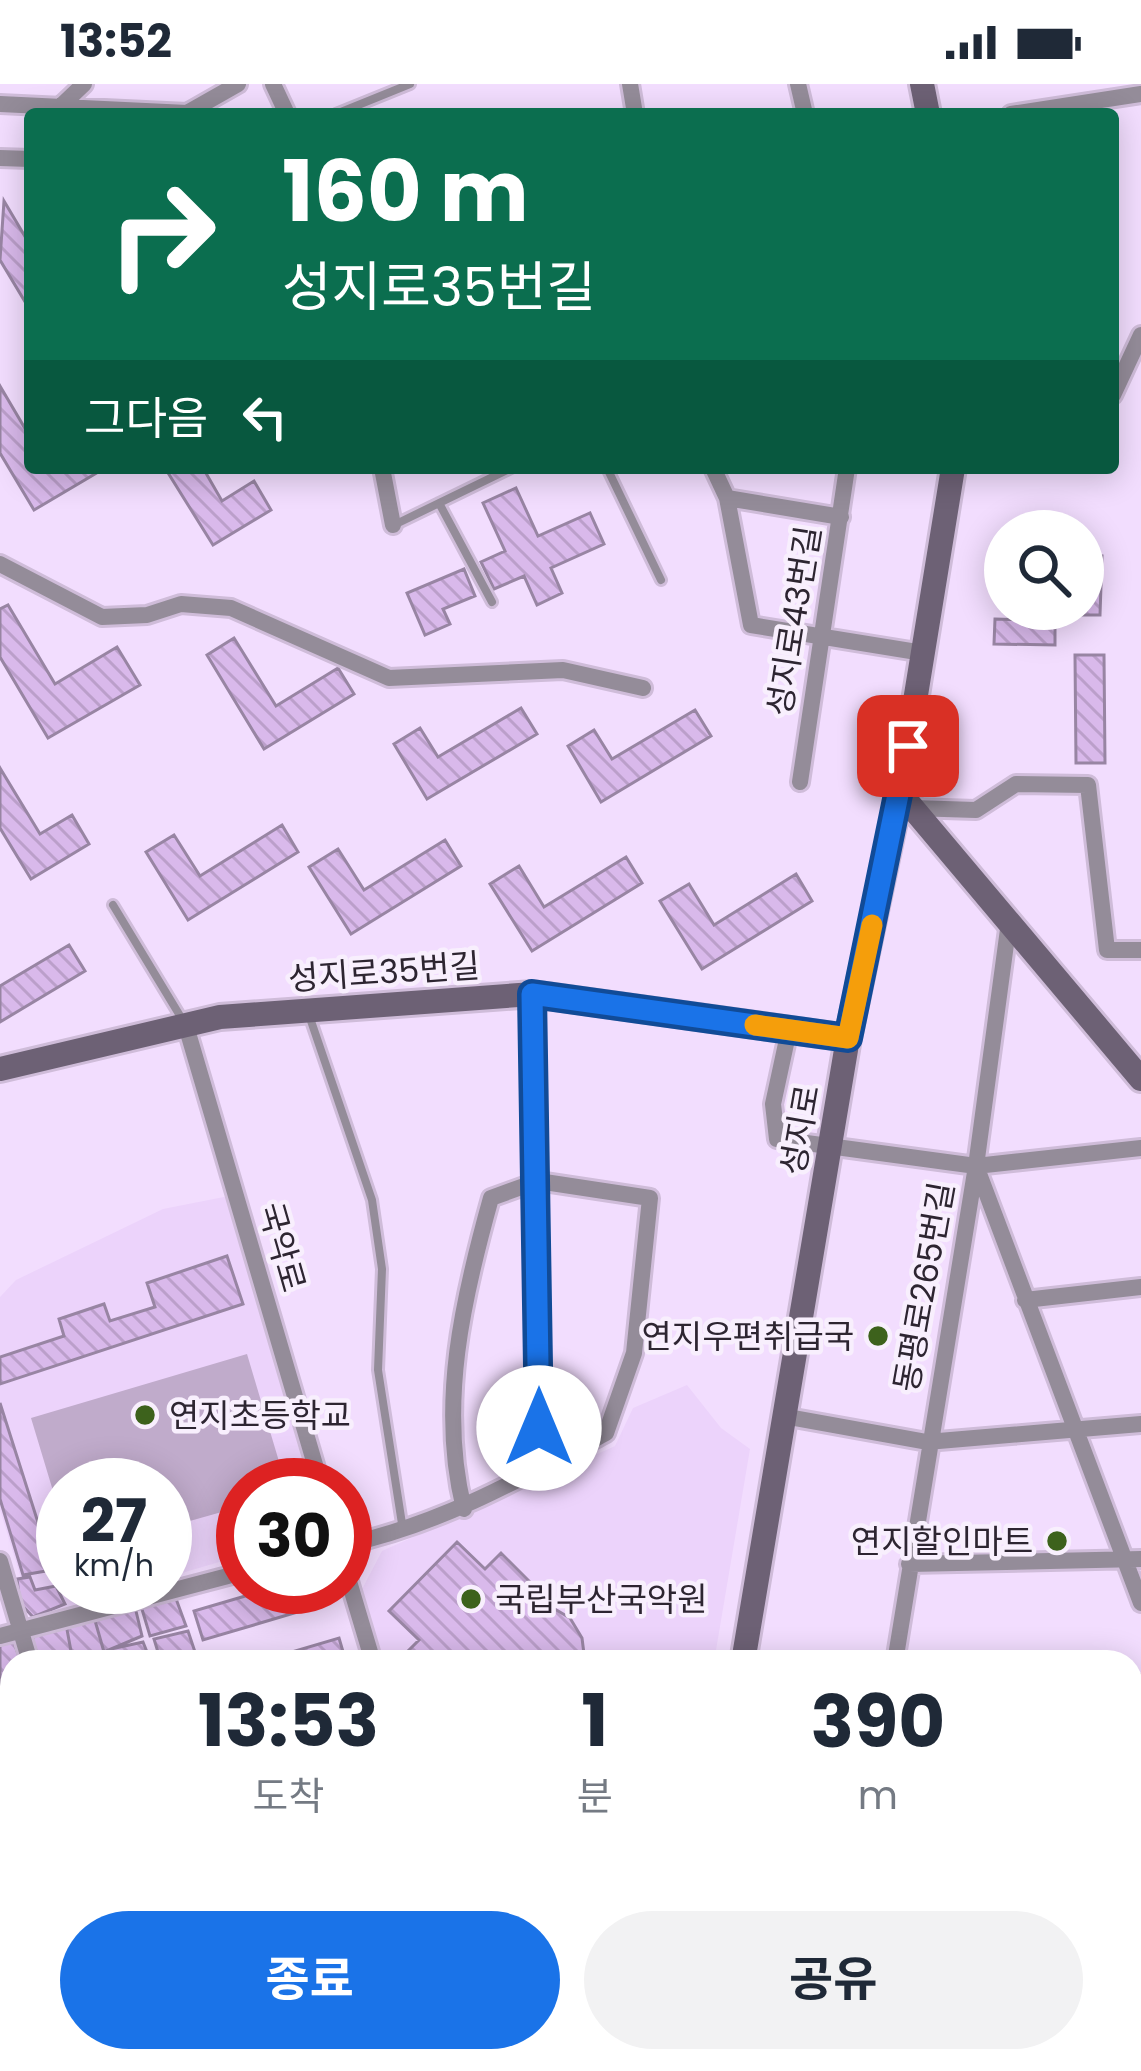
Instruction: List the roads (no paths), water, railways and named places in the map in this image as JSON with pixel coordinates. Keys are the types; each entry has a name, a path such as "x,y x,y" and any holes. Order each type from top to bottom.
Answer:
{"main road":[{"name":"성지로","path":"745,1650 848,1038 906,800 923,653 952,474"},
{"path":"906,800 1141,1079"},
{"name":"성지로35번길","path":"0,1069 220,1017 532,994 848,1038"}],"street":[{"path":"62,104 84,84"},
{"path":"194,108 238,84"},
{"path":"1050,108 1141,94"},
{"path":"0,104 124,108"},
{"path":"1119,382 1141,334"},
{"path":"383,474 393,525"},
{"path":"716,474 727,498 751,625 923,653"},
{"name":"성지로43번길","path":"800,782 846,474"},
{"path":"727,498 841,517"},
{"path":"0,564 102,616 147,615 181,604 231,608 389,678 562,670 643,688"},
{"path":"906,800 976,810 1016,784 1088,785 1107,950 1141,950"},
{"name":"동평로265번길","path":"898,1650 927,1442 976,1166 1009,922"},
{"path":"532,994 539,1469"},
{"name":"국악로","path":"186,1026 313,1458"},
{"path":"789,1030 773,1103 773,1132 785,1141 976,1166 1141,1148"},
{"path":"976,1166 1073,1433 1133,1560 1141,1603"},
{"path":"372,1539 464,1509 606,1432 634,1353 650,1198 538,1181 490,1198 459,1314 454,1468 464,1509"},
{"path":"1025,1300 1141,1287"},
{"path":"783,1416 927,1442 1141,1424"},
{"path":"910,1564 1133,1560"},
{"path":"0,1561 26,1650"},
{"path":"0,1636 216,1579"},
{"path":"359,1614 369,1650"}],"lane":[{"path":"351,108 410,84"},
{"path":"393,525 499,474"},
{"path":"610,474 661,580"},
{"path":"439,503 492,602"},
{"path":"113,905 186,1026"},
{"path":"307,1011 357,1144 382,1269 378,1370 404,1532"}],"place":[{"name":"연지우편취급국","path":"878,1336"},
{"name":"연지초등학교","path":"145,1415"},
{"name":"연지할인마트","path":"1057,1541"},
{"name":"국립부산국악원","path":"471,1599"}]}
